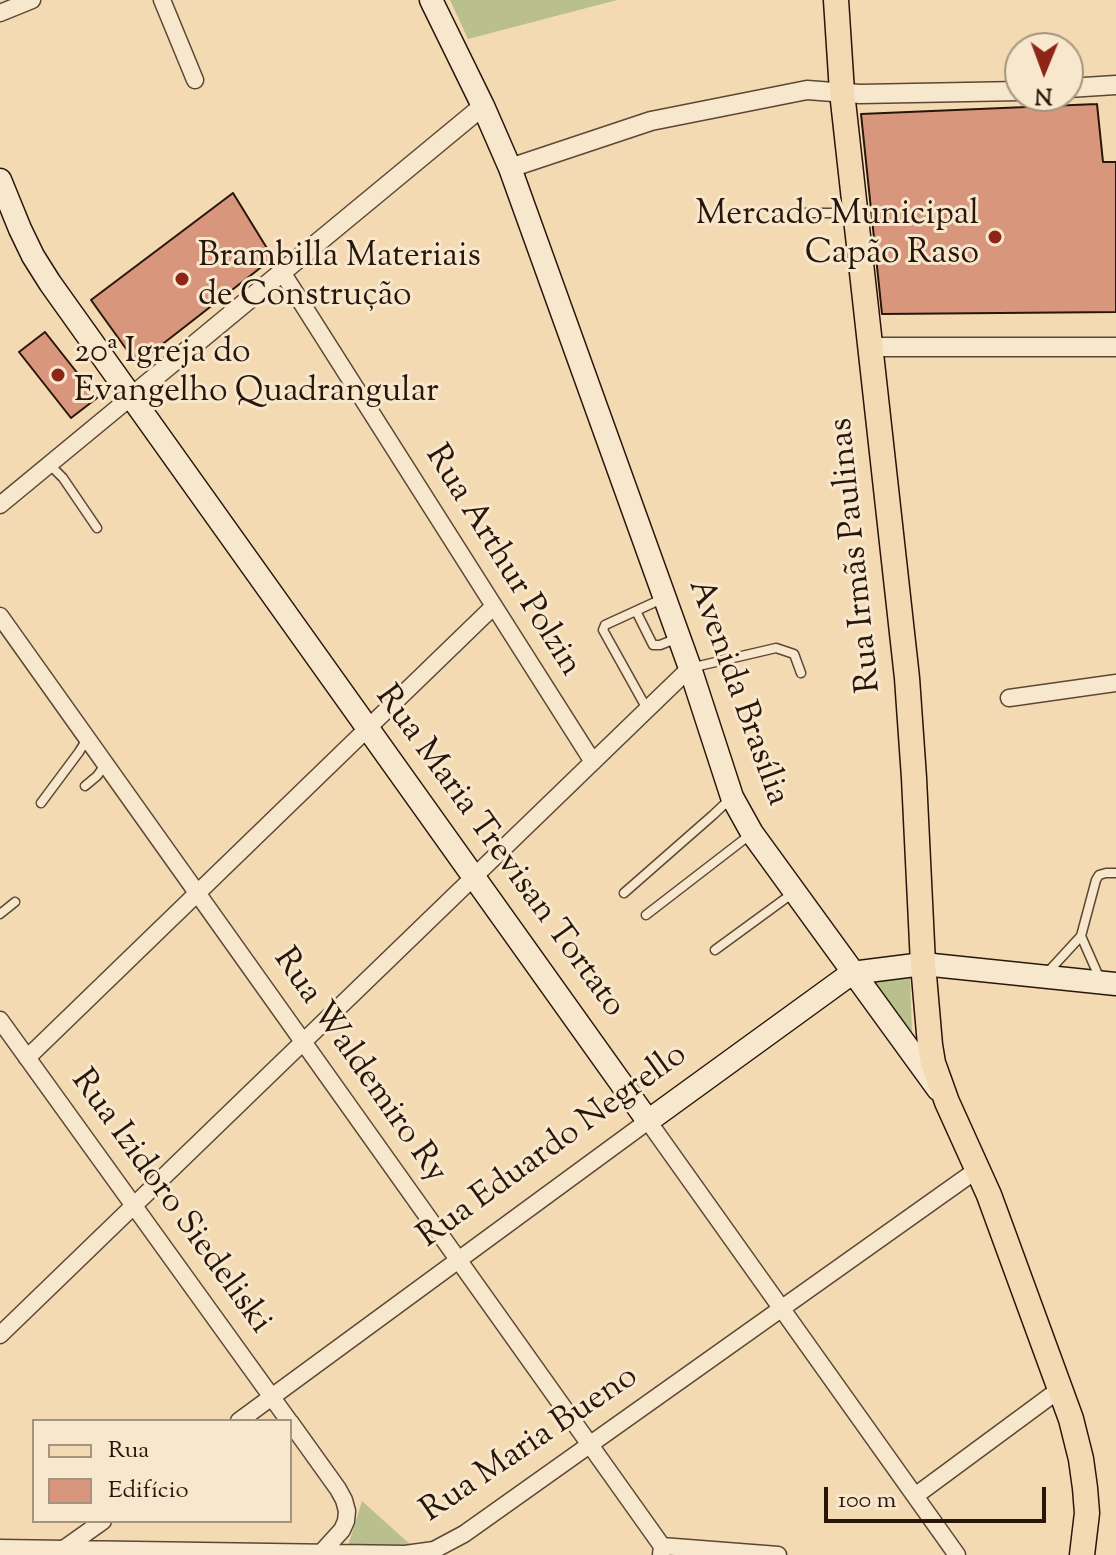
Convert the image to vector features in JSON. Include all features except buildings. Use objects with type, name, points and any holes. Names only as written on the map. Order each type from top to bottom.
[{"type":"main road","name":"Avenida Brasília","points":[[431,0],[510,168],[690,668],[732,797],[752,833],[947,1102],[978,1169],[1077,1438],[1087,1513],[1082,1555]]},
{"type":"main road","name":"Rua Irmãs Paulinas","points":[[836,0],[842,92],[908,691],[930,1045],[947,1102]]},
{"type":"main road","name":"Rua Maria Trevisan Tortato","points":[[0,180],[33,256],[50,283],[648,1121]]},
{"type":"main road","name":"Rua Eduardo Negrello","points":[[648,1121],[852,973],[923,964],[1109,983]]},
{"type":"street","points":[[0,13],[32,0]]},
{"type":"street","points":[[162,0],[195,80]]},
{"type":"street","points":[[1084,87],[1116,85]]},
{"type":"street","points":[[510,168],[651,121],[807,90],[860,94],[1004,91]]},
{"type":"street","points":[[0,505],[483,106]]},
{"type":"street","name":"Rua Arthur Polzin","points":[[282,272],[593,762]]},
{"type":"street","points":[[870,347],[1116,347]]},
{"type":"street","points":[[27,1058],[494,606]]},
{"type":"street","name":"Rua Waldemiro Ry","points":[[0,616],[662,1550]]},
{"type":"street","points":[[0,1335],[690,668]]},
{"type":"street","points":[[1009,698],[1116,683]]},
{"type":"street","name":"Rua Izidoro Siedeliski","points":[[0,1020],[288,1419]]},
{"type":"street","name":"Rua Eduardo Negrello","points":[[242,1419],[648,1121]]},
{"type":"street","name":"Rua Maria Trevisan Tortato","points":[[648,1121],[957,1555]]},
{"type":"street","name":"Rua Maria Bueno","points":[[0,1548],[322,1554],[405,1554],[434,1550],[464,1534],[978,1169]]},
{"type":"street","points":[[915,1496],[1060,1389]]},
{"type":"street","name":"Rua Izidoro Siedeliski","points":[[292,1425],[338,1489],[347,1511],[342,1530],[322,1554]]},
{"type":"street","points":[[65,1548],[100,1523]]},
{"type":"street","points":[[662,1550],[778,1555]]},
{"type":"lane","points":[[803,213],[855,213]]},
{"type":"lane","points":[[50,464],[97,528]]},
{"type":"lane","points":[[647,709],[603,630],[605,625],[665,598]]},
{"type":"lane","points":[[636,611],[653,645],[679,638]]},
{"type":"lane","points":[[690,668],[776,648],[794,654],[801,673]]},
{"type":"lane","points":[[41,803],[87,738]]},
{"type":"lane","points":[[85,786],[106,764]]},
{"type":"lane","points":[[624,893],[732,797]]},
{"type":"lane","points":[[646,915],[752,833]]},
{"type":"lane","points":[[1043,977],[1081,936],[1099,875],[1116,873]]},
{"type":"lane","points":[[715,950],[794,892]]},
{"type":"lane","points":[[0,914],[15,902]]},
{"type":"lane","points":[[1081,936],[1109,983]]},
{"type":"green space","points":[[450,0],[617,0],[468,39]]},
{"type":"green space","points":[[910,974],[912,1033],[872,980]]},
{"type":"green space","points":[[362,1501],[412,1546],[348,1546]]},
{"type":"place","name":"Mercado Municipal Capão Raso","points":[[995,237]]},
{"type":"place","name":"Brambilla Materiais de Construção","points":[[182,279]]},
{"type":"place","name":"20ª Igreja do Evangelho Quadrangular","points":[[58,375]]}]
